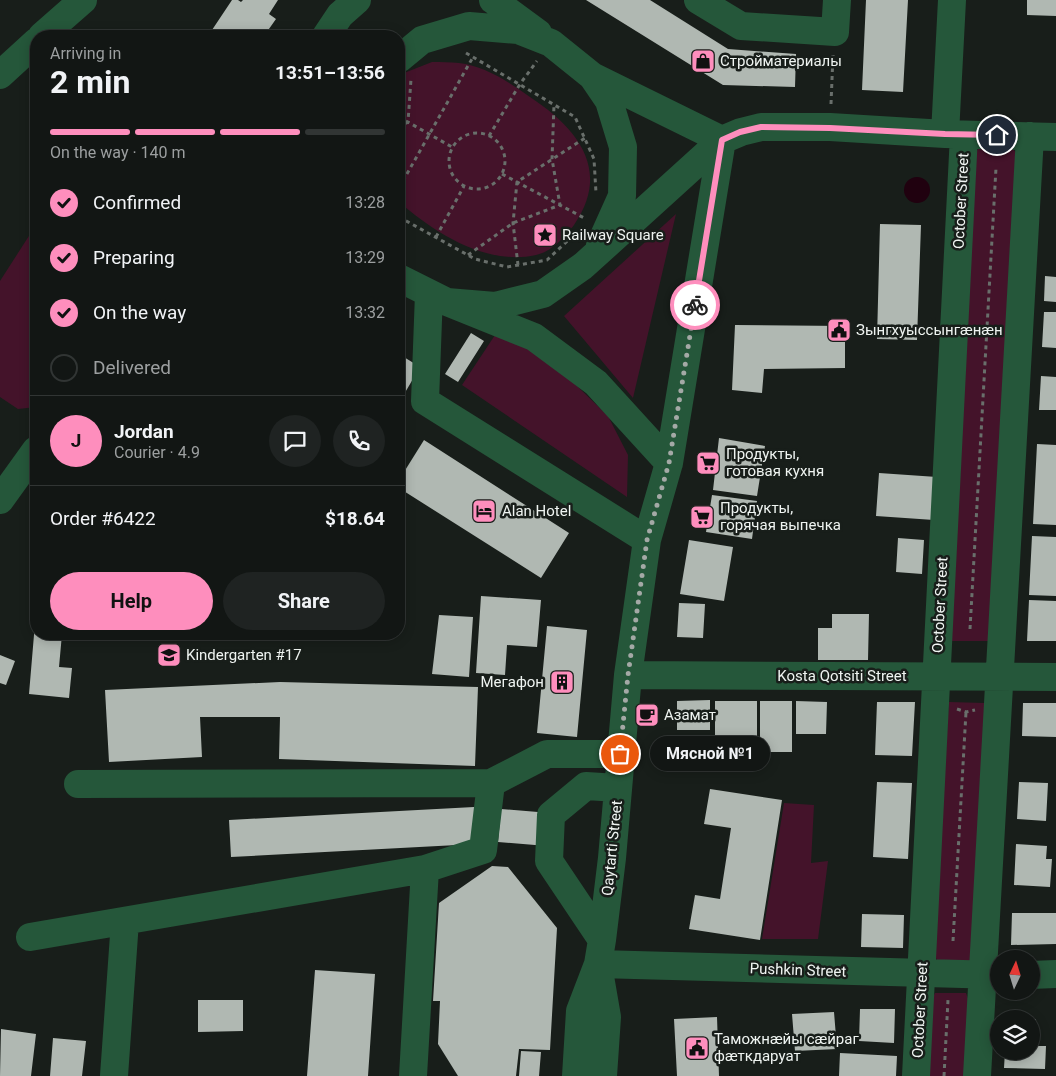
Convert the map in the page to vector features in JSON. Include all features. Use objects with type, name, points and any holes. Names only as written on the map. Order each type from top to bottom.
[{"type":"street","points":[[49,30],[82,0]]},
{"type":"street","points":[[493,0],[523,9],[551,43],[592,76],[722,140]]},
{"type":"street","points":[[698,0],[741,26],[834,32],[836,0]]},
{"type":"street","name":"October Street","points":[[916,1076],[940,626],[954,135],[952,0]]},
{"type":"street","points":[[405,69],[422,40],[469,26],[518,30],[551,43]]},
{"type":"street","points":[[0,75],[30,48]]},
{"type":"street","points":[[583,266],[603,241],[622,196],[624,148],[609,101],[592,76]]},
{"type":"street","points":[[438,298],[495,306],[543,294],[583,266],[722,140],[740,132],[761,127],[830,128],[954,135],[1043,136],[1001,630],[984,941],[987,984],[977,1076]]},
{"type":"street","name":"Qaytarti Street","points":[[576,1076],[580,1010],[600,952],[612,858],[628,675],[647,540],[669,463],[722,140]]},
{"type":"street","points":[[405,281],[438,298],[534,337],[596,383],[669,463]]},
{"type":"street","points":[[438,298],[426,402],[647,540]]},
{"type":"street","points":[[0,500],[30,458]]},
{"type":"street","name":"Kosta Qotsiti Street","points":[[628,675],[936,689],[999,677],[1056,676]]},
{"type":"street","points":[[78,784],[492,783],[547,754],[620,754]]},
{"type":"street","points":[[30,937],[425,869],[483,850],[492,783]]},
{"type":"street","points":[[600,952],[549,861],[551,815],[586,786],[618,788]]},
{"type":"street","points":[[413,1076],[425,869]]},
{"type":"street","points":[[114,1076],[125,921]]},
{"type":"street","name":"Qaytarti Street","points":[[600,952],[606,1017],[603,1076]]},
{"type":"street","name":"Pushkin Street","points":[[600,952],[922,974],[987,984]]},
{"type":"street","points":[[1040,975],[1056,974]]},
{"type":"path","points":[[830,128],[834,32]]},
{"type":"path","points":[[466,53],[575,117],[594,159],[596,193],[593,202]]},
{"type":"path","points":[[405,177],[473,57]]},
{"type":"path","points":[[405,69],[408,122]]},
{"type":"path","points":[[490,136],[520,84]]},
{"type":"path","points":[[554,105],[552,159],[560,204]]},
{"type":"path","points":[[405,120],[452,147]]},
{"type":"path","points":[[470,133],[490,136],[497,141],[505,156],[502,174],[489,186],[481,188],[464,186],[456,179],[448,162],[452,147],[461,137],[470,133]]},
{"type":"path","points":[[517,182],[585,138]]},
{"type":"path","points":[[970,629],[996,168]]},
{"type":"path","points":[[502,174],[586,219]]},
{"type":"path","points":[[517,182],[514,223],[518,265]]},
{"type":"path","points":[[436,237],[464,186]]},
{"type":"path","points":[[468,255],[514,223],[560,204]]},
{"type":"path","points":[[582,224],[590,210]]},
{"type":"path","points":[[405,220],[475,259],[507,267],[547,260],[575,236],[579,230]]},
{"type":"path","points":[[940,626],[1001,630]]},
{"type":"path","points":[[936,689],[966,712]]},
{"type":"path","points":[[966,712],[997,704]]},
{"type":"path","points":[[953,941],[966,712]]},
{"type":"path","points":[[923,936],[953,941],[984,941]]},
{"type":"path","points":[[920,1003],[948,1000],[987,984]]},
{"type":"path","points":[[944,1076],[948,1000]]},
{"type":"shaded area","points":[[432,62],[456,63],[478,67],[514,86],[562,122],[575,137],[584,152],[589,169],[590,186],[585,205],[574,225],[562,239],[547,251],[536,255],[499,256],[462,244],[429,225],[405,207],[405,73]]},
{"type":"shaded area","points":[[979,147],[1013,149],[1019,156],[991,641],[950,641],[972,159]]},
{"type":"shaded area","points":[[917,177],[926,181],[930,190],[926,199],[917,203],[908,199],[904,190],[908,181]]},
{"type":"shaded area","points":[[676,214],[633,398],[564,316]]},
{"type":"shaded area","points":[[30,234],[30,408],[18,409],[0,397],[0,281]]},
{"type":"shaded area","points":[[497,332],[547,357],[608,416],[628,455],[627,497],[462,385]]},
{"type":"shaded area","points":[[949,702],[985,703],[974,950],[970,962],[938,962],[932,950]]},
{"type":"shaded area","points":[[784,803],[814,805],[811,863],[828,861],[818,939],[762,939]]},
{"type":"shaded area","points":[[935,993],[966,993],[971,1007],[967,1076],[926,1076],[930,1003]]},
{"type":"building","points":[[232,0],[241,2],[243,0],[278,0],[269,14],[276,19],[268,30],[212,30]]},
{"type":"building","points":[[586,0],[650,0],[728,49],[796,54],[795,87],[723,85]]},
{"type":"building","points":[[866,0],[908,0],[903,92],[862,90]]},
{"type":"building","points":[[1027,0],[1056,0],[1056,16],[1027,15]]},
{"type":"building","points":[[880,224],[921,225],[917,340],[877,339]]},
{"type":"building","points":[[1045,276],[1056,277],[1056,302],[1044,301]]},
{"type":"building","points":[[1044,312],[1056,312],[1056,348],[1042,347]]},
{"type":"building","points":[[735,325],[845,326],[845,368],[764,369],[762,393],[732,390]]},
{"type":"building","points":[[471,333],[484,341],[458,382],[445,374]]},
{"type":"building","points":[[405,358],[420,367],[405,393]]},
{"type":"building","points":[[1041,376],[1056,377],[1056,410],[1039,410]]},
{"type":"building","points":[[719,438],[765,446],[757,496],[713,490]]},
{"type":"building","name":"Alan Hotel","points":[[424,440],[569,533],[541,578],[405,492],[405,470]]},
{"type":"building","points":[[1037,444],[1056,445],[1056,525],[1033,524]]},
{"type":"building","points":[[879,473],[937,477],[934,520],[876,516]]},
{"type":"building","points":[[712,495],[757,501],[752,539],[706,532]]},
{"type":"building","points":[[1032,536],[1056,537],[1056,596],[1029,595]]},
{"type":"building","points":[[898,538],[924,540],[922,574],[896,572]]},
{"type":"building","points":[[689,540],[733,547],[724,601],[680,594]]},
{"type":"building","points":[[481,596],[541,600],[537,647],[507,645],[505,675],[476,673]]},
{"type":"building","points":[[1029,600],[1056,601],[1056,641],[1027,641]]},
{"type":"building","points":[[679,603],[705,604],[703,638],[677,637]]},
{"type":"building","points":[[832,614],[869,614],[868,660],[818,660],[818,628],[832,628]]},
{"type":"building","points":[[439,615],[473,617],[469,677],[432,674]]},
{"type":"building","name":"Мегафон","points":[[547,626],[587,630],[577,737],[537,733]]},
{"type":"building","points":[[34,640],[61,640],[59,667],[72,668],[69,698],[29,694]]},
{"type":"building","points":[[0,655],[15,661],[6,685],[0,683]]},
{"type":"building","points":[[280,682],[478,687],[475,766],[279,759],[280,717],[200,717],[202,757],[109,762],[105,690]]},
{"type":"building","points":[[710,700],[710,730],[677,730],[677,701]]},
{"type":"building","points":[[715,701],[757,701],[757,736],[715,736]]},
{"type":"building","points":[[760,701],[792,701],[792,752],[760,752]]},
{"type":"building","points":[[796,701],[827,702],[826,734],[796,734]]},
{"type":"building","points":[[877,702],[915,702],[912,756],[875,755]]},
{"type":"building","points":[[1023,703],[1056,703],[1056,737],[1022,736]]},
{"type":"building","points":[[877,782],[912,783],[908,859],[873,857]]},
{"type":"building","points":[[1019,782],[1048,783],[1046,821],[1017,819]]},
{"type":"building","points":[[710,789],[782,800],[760,940],[689,929],[695,895],[720,899],[731,828],[704,824]]},
{"type":"building","points":[[474,807],[476,844],[231,857],[229,820]]},
{"type":"building","points":[[501,809],[550,813],[547,846],[498,842]]},
{"type":"building","points":[[1016,844],[1047,846],[1046,859],[1052,859],[1050,887],[1014,885]]},
{"type":"building","points":[[492,866],[508,867],[557,928],[550,1050],[519,1049],[516,1076],[458,1076],[438,1044],[440,1001],[433,1001],[439,903]]},
{"type":"building","points":[[1012,913],[1056,913],[1056,944],[1011,945]]},
{"type":"building","points":[[862,914],[904,915],[903,948],[861,947]]},
{"type":"building","points":[[315,970],[375,974],[368,1076],[307,1076]]},
{"type":"building","points":[[198,1000],[243,1000],[243,1031],[198,1032]]},
{"type":"building","points":[[860,1009],[895,1009],[894,1043],[859,1041]]},
{"type":"building","points":[[834,1012],[837,1049],[795,1051],[792,1014]]},
{"type":"building","name":"Таможнæйы сæйраг фæткдаруат","points":[[717,1017],[719,1076],[677,1076],[674,1019]]},
{"type":"building","points":[[1,1029],[36,1034],[31,1076],[0,1076]]},
{"type":"building","points":[[53,1038],[86,1041],[82,1076],[50,1076]]},
{"type":"building","points":[[1040,1046],[1046,1046],[1045,1069],[1004,1068],[1004,1060],[1040,1060]]},
{"type":"building","points":[[521,1051],[541,1052],[539,1076],[519,1076]]},
{"type":"building","points":[[840,1053],[897,1056],[896,1076],[839,1076]]},
{"type":"way so far","points":[[620,754],[628,675],[647,540],[669,463],[695,305]]},
{"type":"place","name":"Стройматериалы","points":[[703,61]]},
{"type":"place","name":"Railway Square","points":[[545,235]]},
{"type":"place","name":"Зынгхуыссынгæнæн","points":[[839,330]]},
{"type":"place","name":"Продукты, готовая кухня","points":[[708,463]]},
{"type":"place","name":"Alan Hotel","points":[[484,511]]},
{"type":"place","name":"Продукты, горячая выпечка","points":[[702,517]]},
{"type":"place","name":"Kindergarten #17","points":[[169,655]]},
{"type":"place","name":"Мегафон","points":[[562,682]]},
{"type":"place","name":"Азамат","points":[[647,715]]},
{"type":"place","name":"Мясной №1","points":[[620,754]]},
{"type":"place","name":"Таможнæйы сæйраг фæткдаруат","points":[[697,1048]]},
{"type":"route","points":[[695,305],[722,140],[740,132],[761,127],[997,135]]}]
